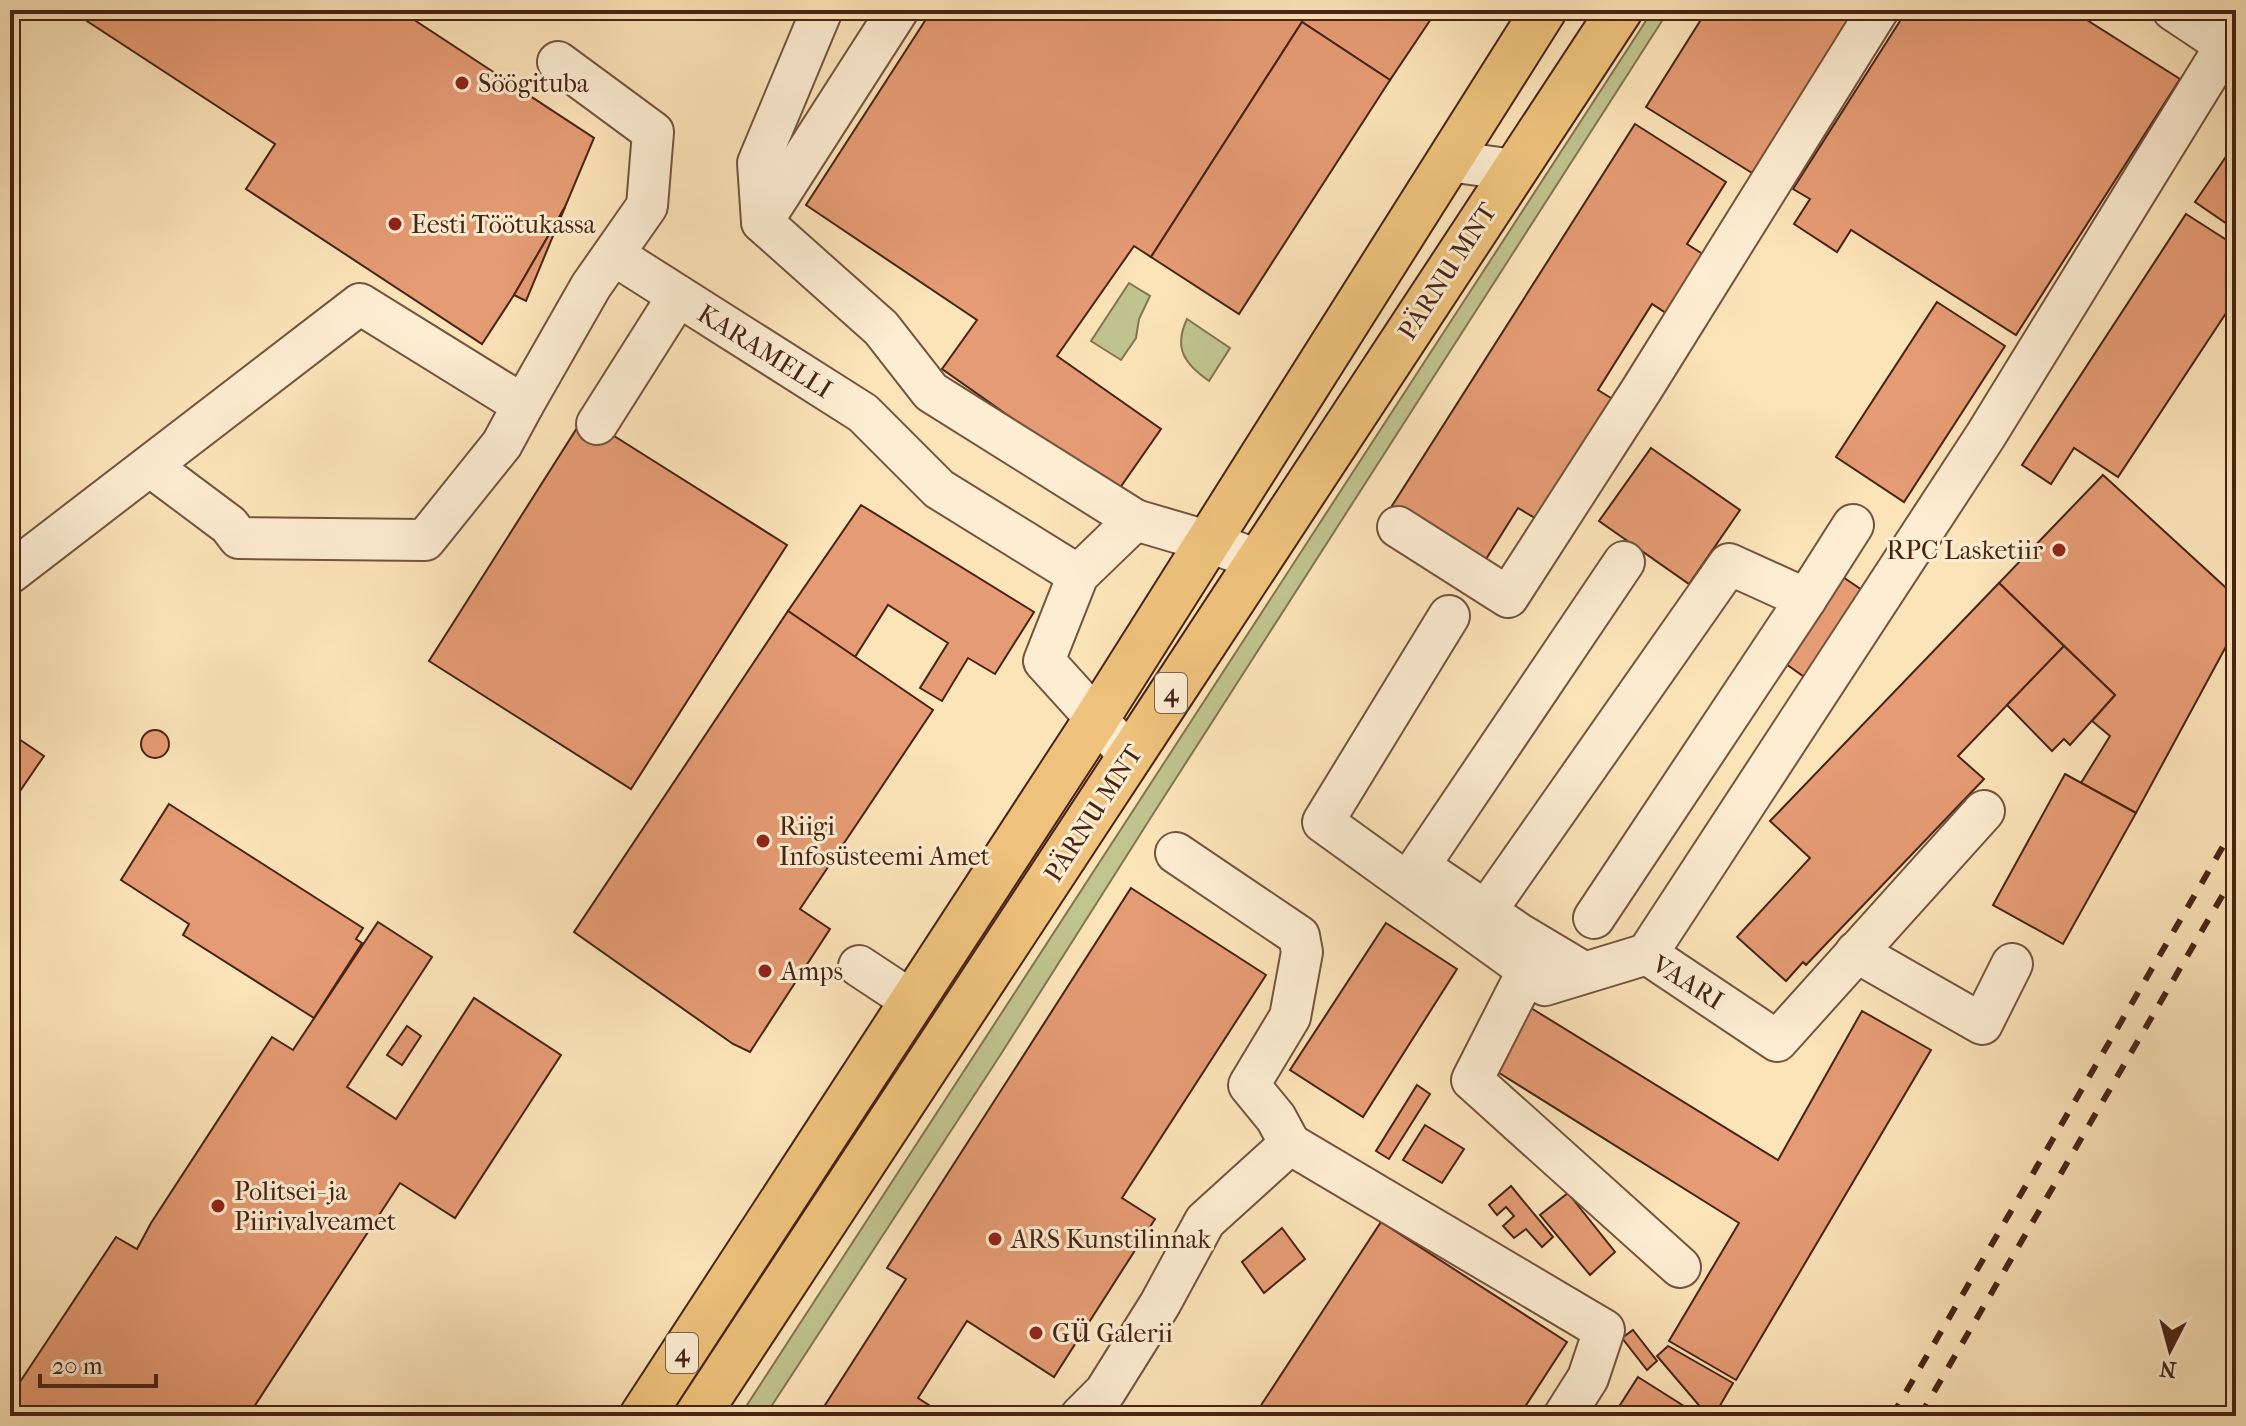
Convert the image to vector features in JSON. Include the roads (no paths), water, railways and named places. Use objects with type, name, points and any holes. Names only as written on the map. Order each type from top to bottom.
[{"type":"main road","name":"PÄRNU MNT","points":[[642,1416],[1210,542],[1544,10]]},
{"type":"main road","name":"PÄRNU MNT","points":[[697,1416],[1620,10]]},
{"type":"street","points":[[822,10],[758,163],[762,222],[881,328],[931,392],[1135,520],[1210,542],[1257,560]]},
{"type":"street","points":[[762,222],[898,10]]},
{"type":"street","points":[[1398,527],[1508,597],[1642,389],[1878,10]]},
{"type":"street","points":[[1647,954],[1986,435],[2231,48],[2173,10]]},
{"type":"street","points":[[150,466],[229,525],[239,538],[425,540],[502,444],[591,286],[647,206],[653,132],[558,62]]},
{"type":"street","points":[[1449,161],[1514,170]]},
{"type":"street","name":"KARAMELLI","points":[[614,255],[863,413],[939,489],[1078,575]]},
{"type":"street","points":[[597,424],[678,296]]},
{"type":"street","points":[[10,573],[360,304],[523,405]]},
{"type":"street","points":[[1130,756],[1044,661],[1078,575],[1135,520]]},
{"type":"street","points":[[1594,918],[1853,525]]},
{"type":"street","points":[[1583,972],[1521,935],[1419,866],[1624,562]]},
{"type":"street","points":[[1486,911],[1729,564],[1806,599]]},
{"type":"street","points":[[1449,616],[1323,822],[1537,977],[1472,1080],[1680,1267]]},
{"type":"street","points":[[1984,811],[1856,952],[1982,1024],[2012,964]]},
{"type":"street","points":[[1176,853],[1299,936],[1302,952],[1290,1017],[1249,1085],[1276,1118],[1290,1144],[1604,1330],[1588,1378],[1564,1416]]},
{"type":"street","name":"VAARI","points":[[1537,977],[1583,972],[1647,954],[1777,1041],[1856,952]]},
{"type":"street","points":[[859,966],[912,1001]]},
{"type":"street","points":[[1081,1416],[1105,1392],[1160,1304],[1205,1221],[1290,1144]]},
{"type":"railway","points":[[1892,1416],[2236,824]]},
{"type":"railway","points":[[1920,1416],[2236,872]]},
{"type":"place","name":"Söögituba","points":[[462,83]]},
{"type":"place","name":"Eesti Töötukassa","points":[[395,224]]},
{"type":"place","name":"RPC Lasketiir","points":[[2059,550]]},
{"type":"place","name":"Riigi Infosüsteemi Amet","points":[[763,841]]},
{"type":"place","name":"Amps","points":[[765,971]]},
{"type":"place","name":"Politsei- ja Piirivalveamet","points":[[218,1206]]},
{"type":"place","name":"ARS Kunstilinnak","points":[[995,1239]]},
{"type":"place","name":"GÜ Galerii","points":[[1036,1333]]}]
